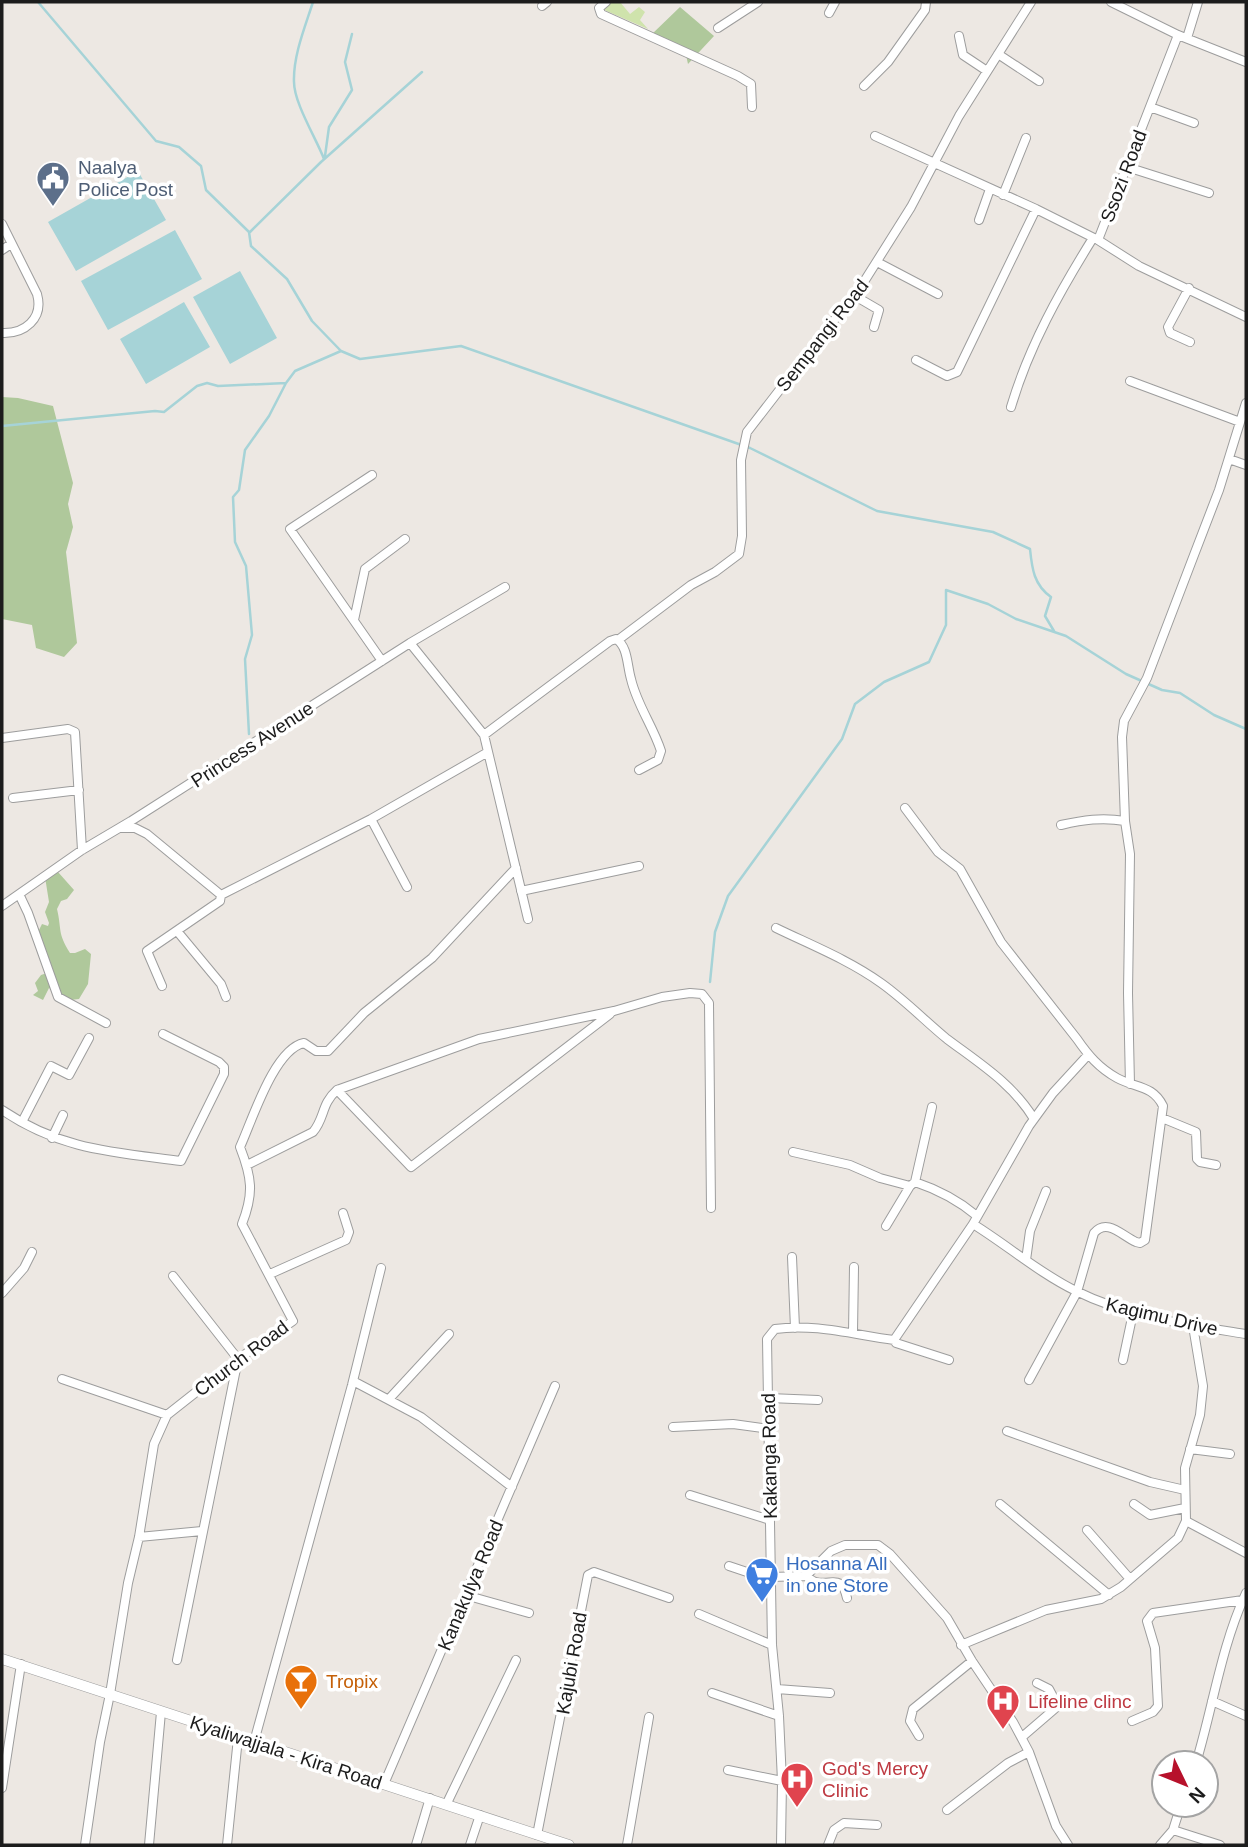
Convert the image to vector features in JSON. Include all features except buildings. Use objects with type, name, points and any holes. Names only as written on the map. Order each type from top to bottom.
[{"type":"street","points":[[606,2],[599,8],[601,13],[738,76],[751,85],[752,107]]},
{"type":"street","points":[[718,28],[758,2]]},
{"type":"street","points":[[829,13],[835,2]]},
{"type":"street","points":[[864,86],[888,62],[925,10],[926,2]]},
{"type":"street","name":"Sempangi Road","points":[[618,640],[739,554],[742,536],[741,460],[747,432],[855,296],[911,207],[933,163],[1031,2]]},
{"type":"street","points":[[1111,2],[1183,37],[1246,62]]},
{"type":"street","points":[[1130,11],[1134,2]]},
{"type":"street","name":"Ssozi Road","points":[[1198,2],[1150,107],[1096,239],[1139,266],[1246,317]]},
{"type":"street","points":[[960,36],[963,55],[987,71]]},
{"type":"street","points":[[998,54],[1039,80]]},
{"type":"street","points":[[1150,107],[1194,123]]},
{"type":"street","points":[[875,136],[1096,239],[1043,324],[1028,355],[1011,407]]},
{"type":"street","points":[[1003,195],[1026,138]]},
{"type":"street","points":[[1127,167],[1209,192]]},
{"type":"street","points":[[979,220],[990,189]]},
{"type":"street","points":[[916,360],[947,376],[957,372],[1036,209]]},
{"type":"street","points":[[2,224],[37,295],[39,305],[34,318],[23,330],[2,333]]},
{"type":"street","points":[[2,250],[11,244]]},
{"type":"street","points":[[877,262],[939,294]]},
{"type":"street","points":[[1189,288],[1168,327],[1170,333],[1190,342]]},
{"type":"street","points":[[855,296],[880,310],[874,327]]},
{"type":"street","points":[[1130,381],[1240,422]]},
{"type":"street","points":[[1130,1084],[1130,854],[1125,821],[1122,737],[1124,721],[1147,678],[1229,460],[1246,403]]},
{"type":"street","points":[[1229,460],[1246,465]]},
{"type":"street","points":[[372,475],[290,529],[382,661]]},
{"type":"street","points":[[354,620],[365,569],[405,539]]},
{"type":"street","name":"Princess Avenue","points":[[2,906],[82,850],[410,643],[505,587]]},
{"type":"street","points":[[484,735],[610,641],[618,640],[624,648],[630,678],[640,706],[661,751],[659,760],[639,770]]},
{"type":"street","points":[[410,643],[484,735],[528,919]]},
{"type":"street","points":[[2,738],[73,730],[76,735],[82,850]]},
{"type":"street","points":[[221,895],[371,819],[488,752]]},
{"type":"street","points":[[13,798],[79,790]]},
{"type":"street","points":[[905,808],[938,852],[960,869],[1001,942],[1077,1039],[1087,1056],[1114,1076],[1156,1094],[1163,1107],[1145,1240],[1136,1242],[1107,1226],[1100,1227],[1092,1237],[1077,1292],[1029,1380]]},
{"type":"street","points":[[1060,825],[1105,818],[1125,821]]},
{"type":"street","points":[[371,819],[407,887]]},
{"type":"street","points":[[120,828],[135,828],[147,834],[221,895]]},
{"type":"street","points":[[521,891],[639,866]]},
{"type":"street","name":"Church Road","points":[[85,1845],[100,1742],[154,1444],[167,1415],[237,1359],[293,1321],[242,1224],[249,1206],[251,1190],[247,1165],[240,1147],[277,1064],[295,1045],[304,1044],[316,1051],[328,1051],[363,1013],[432,958],[516,868]]},
{"type":"street","points":[[19,894],[58,997],[106,1023]]},
{"type":"street","points":[[162,986],[148,951],[220,901],[221,895]]},
{"type":"street","points":[[776,928],[843,960],[884,985],[932,1027],[1002,1081],[1034,1119]]},
{"type":"street","points":[[177,931],[221,984],[226,997]]},
{"type":"street","points":[[247,1165],[313,1132],[318,1126],[328,1098],[337,1090],[480,1039],[614,1011],[662,997],[702,994],[709,1003],[711,1208]]},
{"type":"street","points":[[337,1090],[411,1167],[614,1011]]},
{"type":"street","points":[[2,1110],[52,1138],[83,1148],[181,1161],[224,1074],[224,1067],[163,1034]]},
{"type":"street","points":[[22,1122],[51,1066],[69,1075],[89,1038]]},
{"type":"street","points":[[894,1340],[975,1220],[1034,1119],[1053,1093],[1087,1056]]},
{"type":"street","points":[[886,1226],[913,1184],[932,1107]]},
{"type":"street","points":[[52,1138],[63,1115]]},
{"type":"street","points":[[1162,1118],[1196,1132],[1196,1159],[1216,1165]]},
{"type":"street","name":"Kagimu Drive","points":[[793,1153],[850,1165],[880,1178],[913,1184],[952,1198],[975,1220],[1027,1260],[1077,1292],[1133,1313],[1246,1334]]},
{"type":"street","points":[[1027,1260],[1030,1231],[1046,1191]]},
{"type":"street","points":[[270,1274],[346,1240],[349,1232],[343,1213]]},
{"type":"street","points":[[2,1293],[24,1268],[32,1252]]},
{"type":"street","points":[[792,1257],[795,1328],[894,1340],[896,1343],[949,1360]]},
{"type":"street","points":[[254,1742],[353,1381],[381,1268]]},
{"type":"street","points":[[853,1334],[854,1268]]},
{"type":"street","points":[[173,1276],[237,1359],[177,1660]]},
{"type":"street","points":[[1123,1360],[1133,1313]]},
{"type":"street","points":[[961,1645],[1046,1610],[1083,1604],[1109,1595],[1178,1538],[1186,1521],[1185,1468],[1200,1415],[1203,1386],[1193,1326]]},
{"type":"street","name":"Kakanga Road","points":[[781,1845],[782,1781],[772,1645],[767,1339],[775,1329],[795,1328]]},
{"type":"street","points":[[389,1399],[449,1334]]},
{"type":"street","points":[[62,1379],[167,1415]]},
{"type":"street","points":[[353,1381],[421,1417],[512,1487]]},
{"type":"street","name":"Kanakulya Road","points":[[384,1784],[555,1386]]},
{"type":"street","points":[[769,1398],[818,1400]]},
{"type":"street","points":[[673,1427],[733,1424],[769,1429]]},
{"type":"street","points":[[1007,1431],[1150,1482],[1185,1490]]},
{"type":"street","points":[[1190,1449],[1230,1454]]},
{"type":"street","points":[[690,1495],[770,1520]]},
{"type":"street","points":[[1000,1504],[1109,1595]]},
{"type":"street","points":[[1134,1504],[1150,1515],[1185,1508]]},
{"type":"street","points":[[1186,1521],[1245,1550]]},
{"type":"street","points":[[1087,1530],[1130,1579]]},
{"type":"street","points":[[139,1536],[202,1531]]},
{"type":"street","points":[[806,1576],[831,1551],[857,1543],[878,1545],[890,1554],[947,1618],[961,1645],[1023,1737],[1056,1826],[1068,1845]]},
{"type":"street","points":[[729,1566],[771,1578],[806,1576],[817,1583],[836,1582],[845,1587],[847,1598]]},
{"type":"street","name":"Kajubi Road","points":[[537,1835],[588,1575],[594,1572],[669,1598]]},
{"type":"street","points":[[465,1595],[528,1613]]},
{"type":"street","points":[[1200,1749],[1237,1614],[1245,1597]]},
{"type":"street","points":[[1132,1721],[1153,1712],[1158,1706],[1155,1648],[1148,1617],[1153,1613],[1245,1597]]},
{"type":"street","points":[[699,1614],[772,1645]]},
{"type":"street","name":"Kyaliwajjala - Kira Road","points":[[2,1659],[569,1845]]},
{"type":"street","points":[[447,1803],[516,1660]]},
{"type":"street","points":[[919,1736],[910,1721],[913,1709],[972,1661]]},
{"type":"street","points":[[2,1788],[6,1742],[21,1664]]},
{"type":"street","points":[[1023,1737],[1058,1706],[1049,1689],[1037,1684]]},
{"type":"street","points":[[777,1689],[830,1693]]},
{"type":"street","points":[[712,1693],[779,1716]]},
{"type":"street","points":[[1212,1701],[1246,1716]]},
{"type":"street","points":[[149,1845],[161,1712]]},
{"type":"street","points":[[627,1845],[649,1717]]},
{"type":"street","points":[[227,1845],[238,1738]]},
{"type":"street","points":[[947,1810],[1009,1763],[1029,1752]]},
{"type":"street","points":[[728,1770],[782,1781]]},
{"type":"street","points":[[416,1845],[430,1798]]},
{"type":"street","points":[[470,1845],[480,1815]]},
{"type":"street","points":[[1160,1845],[1172,1830],[1176,1819]]},
{"type":"street","points":[[828,1845],[834,1830],[844,1823],[877,1825]]},
{"type":"street","points":[[1172,1830],[1220,1845]]},
{"type":"green space","points":[[612,2],[620,2],[630,14],[639,7],[645,12],[640,20],[648,29],[602,9]]},
{"type":"green space","points":[[680,7],[714,36],[688,64],[686,55],[651,35]]},
{"type":"green space","points":[[2,397],[53,406],[73,483],[68,504],[73,527],[66,552],[77,643],[64,657],[36,648],[32,625],[2,619]]},
{"type":"green space","points":[[58,872],[74,890],[67,899],[61,901],[57,909],[61,935],[70,953],[85,949],[91,954],[88,984],[79,999],[70,1000],[49,988],[43,1000],[33,995],[38,991],[35,983],[41,975],[47,973],[36,936],[42,924],[48,926],[49,923],[45,912],[49,902],[45,877]]},
{"type":"water","points":[[138,171],[166,220],[76,271],[48,222]]},
{"type":"water","points":[[175,230],[202,279],[108,330],[81,281]]},
{"type":"water","points":[[240,271],[277,338],[230,364],[193,297]]},
{"type":"water","points":[[184,302],[210,347],[146,384],[120,339]]},
{"type":"waterway","points":[[38,2],[156,141],[179,147],[201,166],[206,190],[249,232],[251,246],[287,279],[312,321],[341,351],[360,359],[461,346],[750,448],[877,511],[993,532],[1030,549],[1037,582],[1051,597],[1045,616],[1054,631]]},
{"type":"waterway","points":[[313,2],[297,52],[294,82],[301,110],[324,159]]},
{"type":"waterway","points":[[325,156],[329,127],[352,90],[345,62],[352,34]]},
{"type":"waterway","points":[[250,232],[321,162],[422,72]]},
{"type":"waterway","points":[[2,426],[164,412],[197,386],[207,383],[218,386],[286,383],[295,371],[341,351]]},
{"type":"waterway","points":[[249,734],[245,659],[252,635],[246,566],[235,542],[233,497],[239,490],[245,450],[269,416],[286,383]]},
{"type":"waterway","points":[[710,982],[715,932],[728,896],[842,739],[855,704],[884,682],[929,662],[946,625],[946,590],[1066,636],[1126,674],[1162,690],[1180,693],[1214,715],[1246,729]]},
{"type":"place","name":"Naalya Police Post","points":[[53,208]]},
{"type":"place","name":"Hosanna All in one Store","points":[[762,1604]]},
{"type":"place","name":"Tropix","points":[[301,1711]]},
{"type":"place","name":"Lifeline clinc","points":[[1003,1731]]},
{"type":"place","name":"God's Mercy Clinic","points":[[797,1809]]}]
